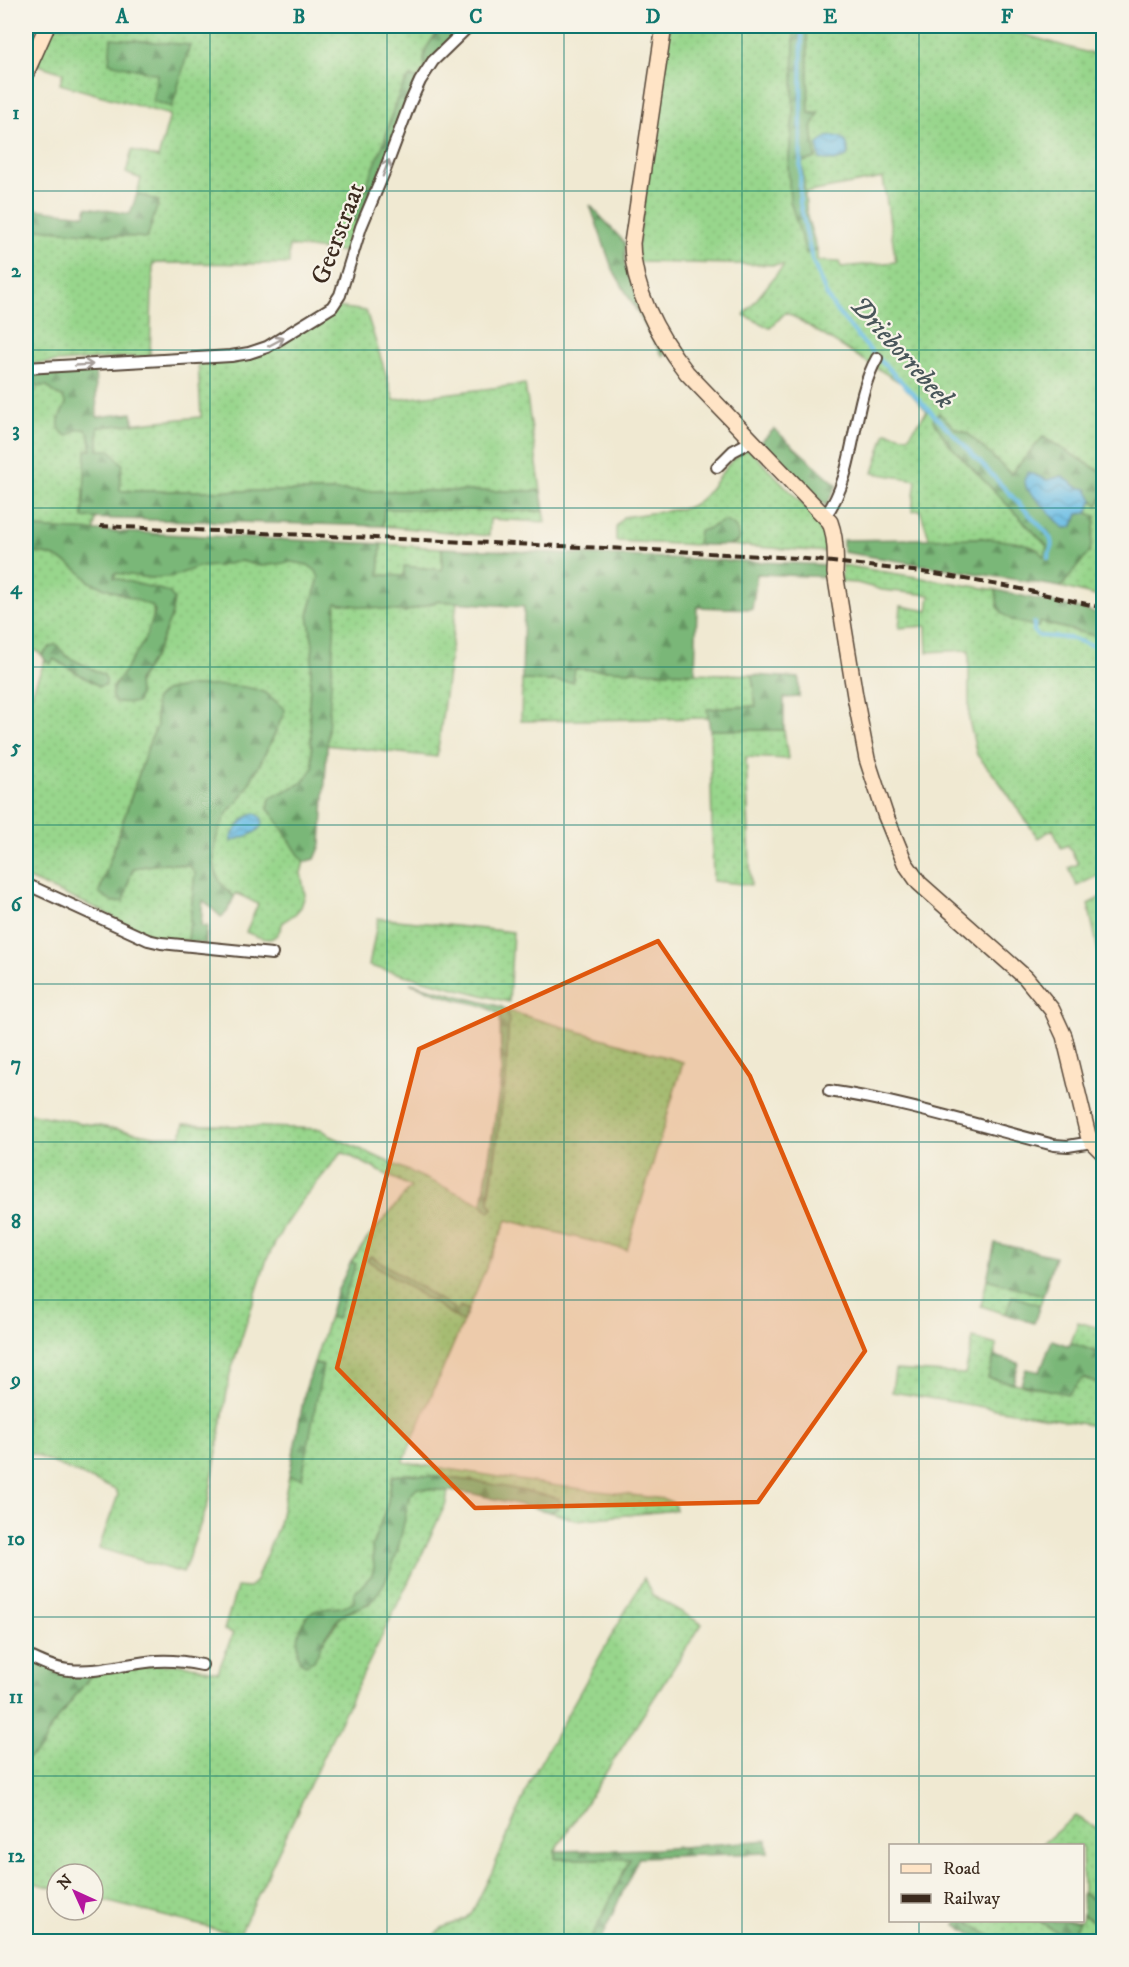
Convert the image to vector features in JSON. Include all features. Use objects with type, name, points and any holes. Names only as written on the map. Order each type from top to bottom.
[{"type":"main road","points":[[26,73],[47,26]]},
{"type":"main road","points":[[664,26],[632,243],[634,268],[649,313],[673,355],[687,373],[825,516],[833,529],[835,573],[863,742],[885,814],[905,862],[919,883],[1026,978],[1052,1010],[1064,1036],[1084,1123],[1092,1142],[1104,1154]]},
{"type":"street","name":"Geerstraat","points":[[26,368],[220,357],[249,353],[267,347],[289,335],[332,307],[340,295],[357,237],[417,88],[433,61],[469,26]]},
{"type":"street","points":[[825,516],[835,503],[868,377],[876,358]]},
{"type":"street","points":[[717,467],[733,451],[752,441]]},
{"type":"street","points":[[26,884],[148,940],[272,954]]},
{"type":"street","points":[[829,1091],[934,1112],[1053,1145],[1068,1146],[1092,1142]]},
{"type":"street","points":[[26,1655],[40,1662],[68,1670],[99,1670],[157,1661],[185,1661],[202,1665]]},
{"type":"highlighted area","points":[[658,941],[750,1076],[865,1351],[758,1502],[475,1508],[337,1368],[419,1049]]},
{"type":"green space","points":[[52,26],[442,26],[426,50],[424,61],[426,67],[418,78],[410,77],[396,101],[347,252],[289,246],[289,264],[153,263],[150,356],[26,364],[26,228],[147,238],[158,202],[137,194],[141,179],[126,173],[132,150],[158,158],[170,115],[60,84],[63,73],[36,64]],"holes":[[[157,74],[172,107],[153,101]]]},
{"type":"green space","points":[[442,26],[461,26],[461,29],[455,29],[453,37],[426,67],[424,56],[426,50]]},
{"type":"green space","points":[[670,26],[794,26],[793,116],[788,167],[806,253],[817,249],[817,261],[839,262],[841,267],[896,262],[883,178],[804,193],[802,162],[816,158],[812,128],[819,113],[809,113],[807,26],[994,26],[1103,57],[1103,473],[1043,437],[1011,474],[967,433],[956,429],[948,443],[1047,546],[1044,558],[983,538],[930,540],[920,510],[912,511],[916,480],[873,473],[886,432],[908,437],[927,411],[901,383],[786,312],[770,328],[744,315],[784,265],[639,262],[637,252]]},
{"type":"green space","points":[[794,26],[807,26],[809,113],[819,113],[812,128],[816,158],[802,162],[807,217],[817,249],[806,253],[790,201],[788,167],[793,116]]},
{"type":"green space","points":[[111,38],[190,45],[172,107],[153,101],[157,74],[109,63]]},
{"type":"green space","points":[[410,77],[418,78],[360,223],[353,220],[352,216],[387,134],[400,92]]},
{"type":"green space","points":[[137,194],[159,201],[147,238],[26,228],[26,208],[85,215],[87,207],[130,214]]},
{"type":"green space","points":[[590,205],[625,243],[625,266],[667,352],[663,357],[612,268]]},
{"type":"green space","points":[[337,307],[366,311],[394,400],[525,384],[541,491],[120,491],[121,472],[98,450],[98,427],[201,417],[198,361],[243,360],[268,350]]},
{"type":"green space","points":[[95,367],[97,417],[132,413],[134,424],[98,427],[98,450],[110,450],[123,465],[120,491],[541,491],[544,511],[384,509],[383,526],[83,518],[86,450],[91,450],[90,437],[83,429],[68,436],[60,430],[59,422],[66,404],[63,397],[47,386],[36,386],[34,371]]},
{"type":"green space","points":[[36,386],[47,386],[63,397],[66,404],[59,419],[68,436],[80,429],[87,430],[89,433],[91,450],[87,450],[83,517],[96,518],[94,531],[32,528],[26,518],[26,391],[36,391]]},
{"type":"green space","points":[[939,413],[956,429],[967,433],[1011,474],[1043,437],[1103,473],[1103,494],[1098,506],[1087,490],[1077,487],[1062,476],[1047,480],[1028,472],[1027,489],[1064,528],[1072,527],[1078,514],[1087,513],[1096,516],[1090,551],[1061,587],[843,552],[843,540],[983,538],[1022,543],[1037,549],[1044,557],[1047,546],[948,443],[933,420]]},
{"type":"green space","points":[[774,429],[837,485],[826,506],[761,442]]},
{"type":"green space","points":[[747,450],[751,451],[822,524],[827,533],[828,552],[729,545],[738,541],[716,524],[707,530],[699,531],[697,545],[616,541],[616,527],[623,517],[686,508],[696,503],[730,463]]},
{"type":"green space","points":[[1103,494],[1103,598],[1061,587],[1090,551],[1096,517],[1087,513],[1093,500],[1098,505]]},
{"type":"green space","points":[[384,509],[544,511],[546,522],[490,519],[489,536],[383,526]]},
{"type":"green space","points":[[26,518],[32,528],[381,544],[379,575],[404,576],[404,566],[442,570],[442,548],[829,565],[830,577],[757,574],[752,609],[697,607],[695,673],[575,669],[573,682],[522,680],[524,607],[439,601],[405,612],[336,603],[321,845],[315,859],[304,862],[268,809],[270,798],[302,783],[313,768],[309,703],[313,644],[308,615],[319,578],[316,571],[308,565],[292,562],[261,566],[241,561],[198,567],[174,576],[152,578],[115,573],[114,578],[162,590],[170,593],[174,599],[171,617],[155,655],[138,681],[137,703],[115,702],[112,697],[113,688],[143,643],[155,611],[152,606],[90,582],[75,568],[58,558],[26,551]]},
{"type":"green space","points":[[725,521],[736,528],[738,541],[729,545],[697,545],[699,531]]},
{"type":"green space","points":[[381,544],[442,548],[442,570],[405,566],[404,576],[379,575]]},
{"type":"green space","points":[[26,551],[58,558],[75,568],[90,582],[152,605],[153,614],[147,636],[113,688],[139,695],[138,681],[155,655],[171,617],[170,593],[114,578],[115,573],[152,578],[174,576],[198,566],[217,566],[241,561],[261,566],[292,562],[308,565],[316,571],[319,577],[308,615],[313,644],[309,703],[313,768],[302,783],[270,798],[268,809],[304,862],[301,873],[305,895],[301,907],[283,922],[277,935],[273,938],[264,939],[246,932],[258,904],[236,893],[234,897],[221,884],[215,866],[214,846],[224,818],[248,786],[285,710],[226,686],[189,686],[165,691],[156,713],[157,726],[99,892],[129,875],[134,868],[166,863],[190,866],[195,873],[188,941],[158,938],[143,933],[98,909],[26,878],[26,708],[45,660],[50,663],[54,659],[99,686],[104,675],[66,656],[60,650],[50,647],[42,655],[26,644]]},
{"type":"green space","points":[[842,565],[996,590],[998,607],[1038,627],[1039,622],[1103,638],[1103,873],[1077,886],[1069,868],[1078,864],[1068,845],[1061,848],[1053,829],[1038,838],[998,780],[977,755],[969,720],[969,650],[927,652],[926,626],[899,628],[901,606],[928,611],[930,595],[882,590],[857,583],[841,582]]},
{"type":"green space","points":[[996,590],[1103,614],[1103,638],[1040,622],[1038,627],[1013,621],[998,607]]},
{"type":"green space","points":[[438,601],[457,602],[437,757],[326,745],[336,603],[405,612]]},
{"type":"green space","points":[[56,644],[66,656],[104,675],[106,685],[99,686],[54,659],[50,664],[45,660],[42,655]]},
{"type":"green space","points":[[574,669],[752,675],[756,706],[708,709],[709,718],[521,721],[522,680],[573,682]]},
{"type":"green space","points":[[752,675],[799,678],[799,697],[784,698],[784,730],[710,730],[707,709],[756,706]]},
{"type":"green space","points":[[189,686],[254,689],[269,695],[285,710],[254,775],[240,798],[230,809],[219,830],[214,857],[217,875],[225,889],[234,897],[227,912],[221,917],[203,900],[201,926],[207,926],[206,944],[188,941],[195,873],[190,866],[166,863],[134,868],[124,901],[113,902],[99,893],[157,726],[155,700],[165,691]]},
{"type":"green space","points":[[710,730],[784,730],[788,759],[746,757],[751,885],[713,881]]},
{"type":"green space","points":[[1103,896],[1103,973],[1088,904]]},
{"type":"green space","points":[[378,918],[513,932],[509,1002],[369,966]]},
{"type":"green space","points":[[410,983],[502,1007],[507,1012],[509,1018],[506,1079],[489,1194],[489,1202],[493,1209],[489,1212],[482,1204],[501,1077],[500,1016],[483,1006]]},
{"type":"green space","points":[[505,1010],[683,1062],[627,1250],[507,1220],[468,1310],[460,1306],[458,1312],[371,1257],[367,1260],[463,1322],[403,1462],[558,1486],[664,1499],[674,1503],[676,1510],[576,1520],[550,1512],[557,1509],[481,1482],[411,1474],[392,1476],[387,1506],[372,1546],[374,1567],[372,1575],[354,1594],[354,1602],[344,1608],[319,1609],[319,1648],[341,1616],[370,1603],[393,1565],[409,1497],[417,1488],[448,1491],[446,1503],[239,1935],[105,1901],[105,1862],[45,1862],[45,1886],[26,1881],[26,1759],[41,1749],[50,1729],[91,1675],[155,1665],[182,1664],[218,1672],[233,1633],[224,1630],[237,1587],[248,1588],[255,1582],[279,1524],[289,1476],[302,1478],[322,1364],[314,1363],[329,1317],[337,1318],[356,1264],[351,1262],[411,1187],[342,1152],[284,1226],[267,1259],[230,1374],[208,1503],[183,1573],[99,1548],[118,1495],[116,1490],[26,1451],[26,1113],[155,1136],[181,1136],[184,1124],[321,1129],[331,1136],[482,1204],[485,1209],[493,1207],[489,1202],[497,1145],[507,1012]]},
{"type":"green space","points":[[995,1243],[1055,1256],[1043,1295],[987,1279]]},
{"type":"green space","points":[[371,1256],[458,1311],[460,1306],[468,1310],[463,1322],[367,1260]]},
{"type":"green space","points":[[351,1262],[356,1264],[337,1319],[329,1317],[335,1296]]},
{"type":"green space","points":[[987,1279],[1043,1295],[1040,1305],[1012,1297],[1006,1314],[981,1306]]},
{"type":"green space","points":[[1012,1296],[1040,1305],[1034,1323],[1006,1314]]},
{"type":"green space","points":[[1078,1322],[1103,1329],[1103,1354],[1071,1343]]},
{"type":"green space","points":[[973,1338],[997,1345],[988,1378],[1068,1394],[1083,1378],[1103,1384],[1103,1427],[892,1392],[895,1370],[965,1374]]},
{"type":"green space","points":[[1052,1340],[1069,1346],[1071,1343],[1103,1354],[1103,1384],[1083,1378],[1068,1394],[1021,1384],[1026,1369],[1040,1372]]},
{"type":"green space","points":[[994,1356],[1019,1363],[1013,1383],[988,1378]]},
{"type":"green space","points":[[314,1363],[323,1365],[302,1478],[289,1476],[305,1391]]},
{"type":"green space","points":[[411,1474],[481,1482],[558,1498],[561,1504],[550,1512],[470,1493],[417,1488],[409,1497],[393,1565],[380,1589],[372,1600],[347,1613],[334,1624],[314,1661],[305,1665],[299,1660],[298,1652],[300,1628],[303,1622],[314,1612],[342,1607],[354,1602],[354,1594],[372,1575],[374,1567],[372,1546],[387,1506],[392,1476]]},
{"type":"green space","points":[[644,1578],[652,1595],[702,1624],[555,1851],[556,1859],[630,1859],[590,1941],[427,1942],[442,1928],[467,1918],[472,1912],[492,1872],[531,1779]]},
{"type":"green space","points":[[26,1658],[91,1675],[50,1729],[41,1749],[26,1759]]},
{"type":"green space","points":[[1075,1816],[1103,1832],[1103,1904],[1084,1894],[1084,1844],[1042,1844]]},
{"type":"green space","points":[[767,1840],[768,1853],[639,1857],[600,1941],[590,1941],[630,1859],[555,1859],[555,1851],[656,1849]]},
{"type":"green space","points":[[1084,1894],[1103,1904],[1103,1927],[1084,1916]]},
{"type":"green space","points":[[1084,1916],[1103,1927],[1103,1941],[997,1941],[969,1923],[1041,1922],[1069,1939],[1078,1922],[1084,1922]]},
{"type":"green space","points":[[971,1922],[997,1941],[981,1941],[955,1924]]},
{"type":"green space","points":[[1041,1922],[1078,1922],[1069,1939]]},
{"type":"water","points":[[834,136],[846,142],[847,157],[834,161],[820,159],[817,145],[827,137]]},
{"type":"water","points":[[1028,472],[1047,480],[1062,476],[1077,487],[1087,489],[1093,500],[1087,513],[1078,514],[1072,527],[1064,528],[1027,489],[1024,480]]},
{"type":"water","points":[[255,813],[261,817],[263,822],[260,827],[253,833],[231,842],[231,837],[241,823]]},
{"type":"waterway","name":"Drieborrebeek","points":[[802,26],[800,203],[812,259],[826,294],[835,309],[867,347],[1047,533],[1052,545],[1048,558]]},
{"type":"waterway","name":"Drieborrebeek","points":[[1034,623],[1034,632],[1039,636],[1069,638],[1104,649]]},
{"type":"railway","points":[[100,526],[797,558],[930,573],[1016,588],[1104,608]]}]
